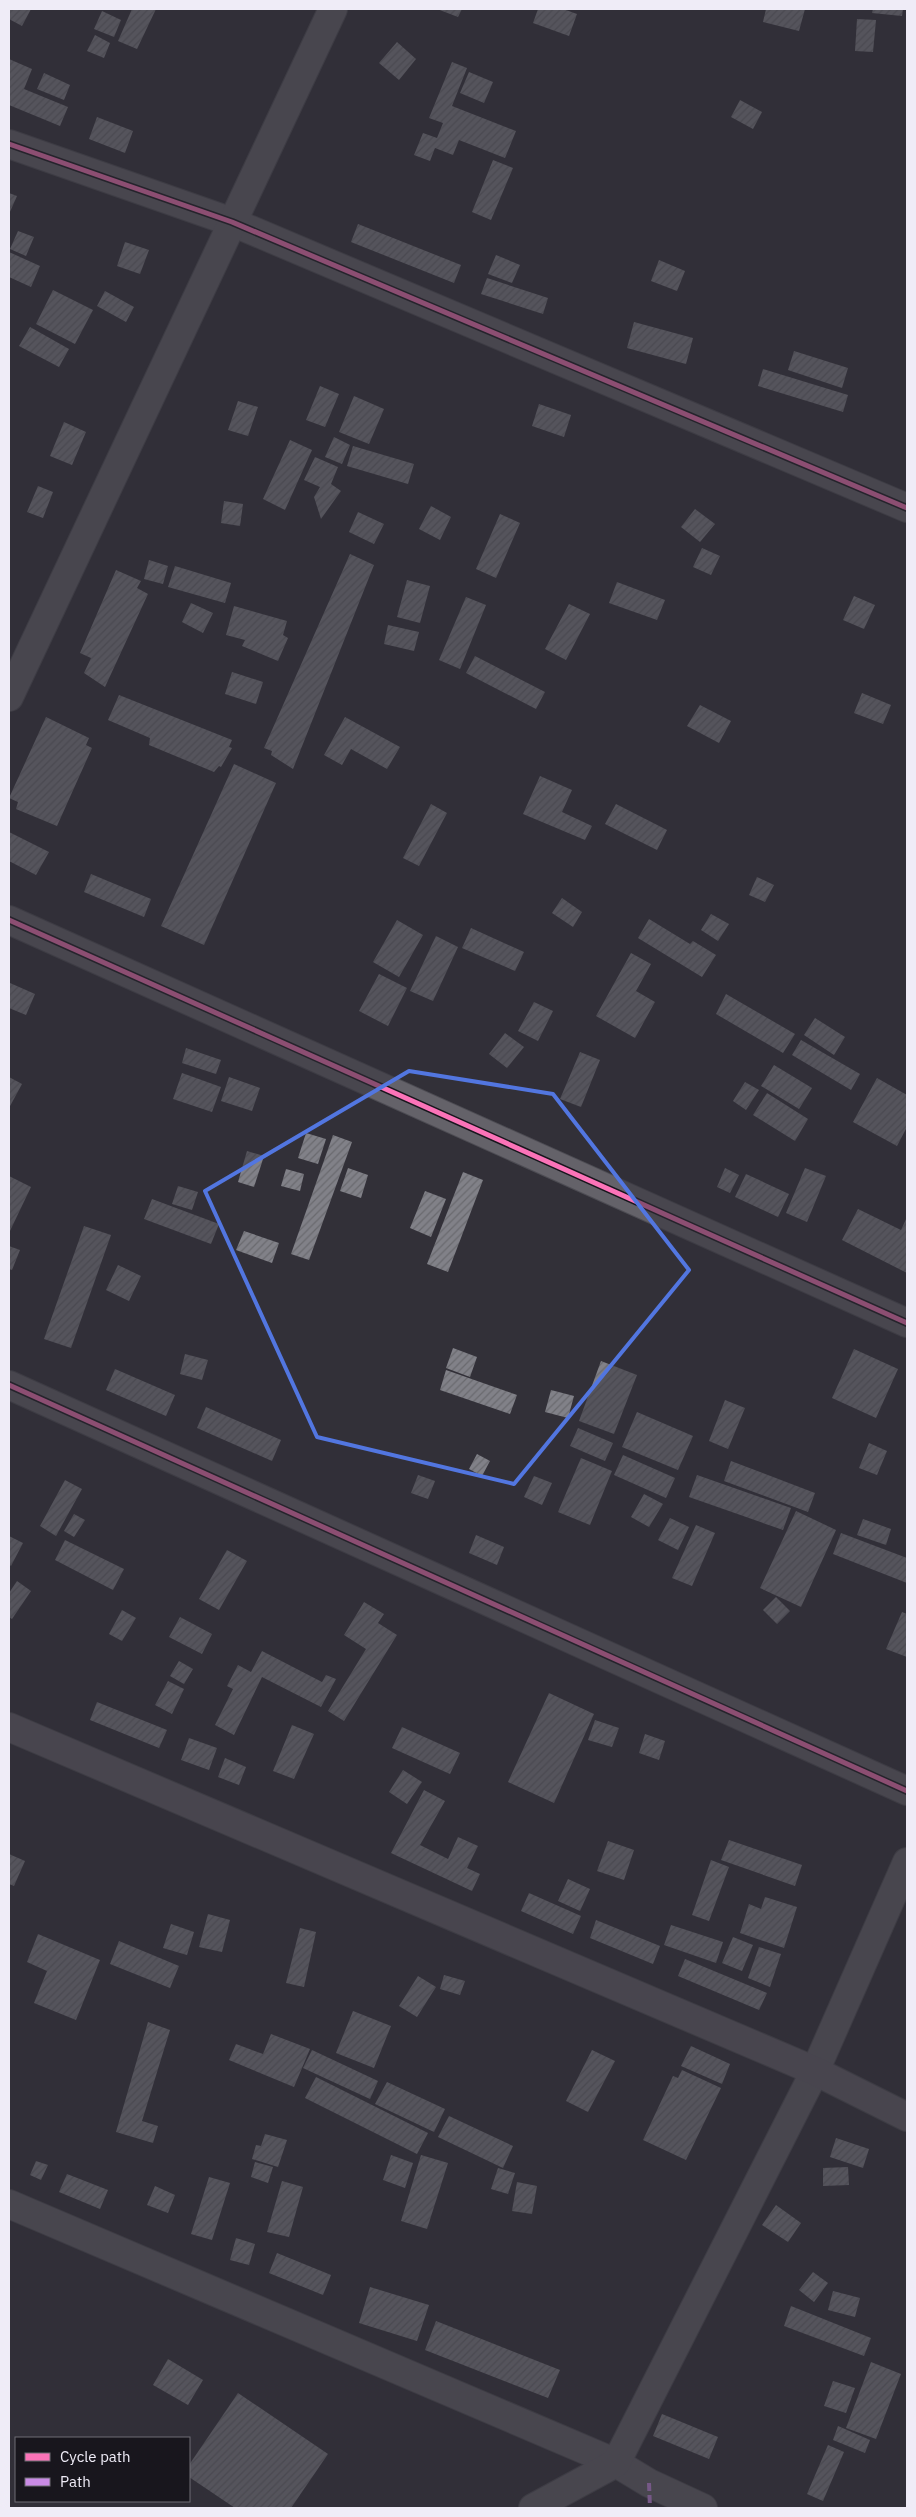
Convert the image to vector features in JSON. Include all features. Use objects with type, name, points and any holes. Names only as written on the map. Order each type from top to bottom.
[{"type":"main road","points":[[9,1728],[815,2070],[907,2116]]},
{"type":"street","points":[[9,697],[333,9]]},
{"type":"street","points":[[9,144],[232,222],[907,508]]},
{"type":"street","points":[[9,920],[907,1324]]},
{"type":"street","points":[[9,1385],[907,1790]]},
{"type":"street","points":[[533,2508],[616,2463],[815,2070],[907,1862]]},
{"type":"street","points":[[9,2204],[616,2463],[649,2483],[703,2508]]},
{"type":"highlighted area","points":[[409,1071],[553,1094],[689,1270],[514,1484],[317,1437],[205,1191]]},
{"type":"building","points":[[9,9],[31,9],[22,26],[9,19]]},
{"type":"building","points":[[132,9],[156,9],[137,49],[118,41]]},
{"type":"building","points":[[437,9],[462,9],[458,17]]},
{"type":"building","points":[[538,9],[563,9],[577,14],[569,36],[533,23]]},
{"type":"building","points":[[766,9],[805,9],[799,31],[763,22]]},
{"type":"building","points":[[873,9],[903,9],[902,16],[872,13]]},
{"type":"building","points":[[102,11],[121,20],[114,37],[94,29]]},
{"type":"building","points":[[857,19],[876,20],[873,52],[855,51]]},
{"type":"building","points":[[95,35],[110,43],[104,58],[87,51]]},
{"type":"building","points":[[397,42],[416,59],[399,80],[379,63]]},
{"type":"building","points":[[9,59],[32,69],[24,89],[68,107],[60,126],[9,105]]},
{"type":"building","points":[[452,62],[467,68],[452,106],[516,131],[505,158],[459,140],[453,155],[435,148],[430,161],[414,155],[423,133],[437,138],[443,123],[429,118]]},
{"type":"building","points":[[469,72],[493,82],[484,103],[460,93]]},
{"type":"building","points":[[44,73],[70,85],[64,100],[37,89]]},
{"type":"building","points":[[740,100],[762,112],[753,129],[731,117]]},
{"type":"building","points":[[97,117],[133,131],[125,153],[89,139]]},
{"type":"building","points":[[493,160],[513,168],[491,220],[472,212]]},
{"type":"building","points":[[9,193],[17,196],[9,214]]},
{"type":"building","points":[[358,224],[461,265],[454,283],[351,242]]},
{"type":"building","points":[[18,231],[34,237],[26,256],[10,249]]},
{"type":"building","points":[[125,242],[149,250],[140,274],[117,266]]},
{"type":"building","points":[[9,252],[40,266],[31,287],[9,277]]},
{"type":"building","points":[[496,255],[520,265],[512,283],[488,274]]},
{"type":"building","points":[[659,260],[685,271],[677,291],[651,281]]},
{"type":"building","points":[[487,278],[548,298],[543,314],[481,294]]},
{"type":"building","points":[[53,290],[93,310],[75,344],[36,324]]},
{"type":"building","points":[[105,291],[134,307],[126,322],[97,306]]},
{"type":"building","points":[[634,322],[693,338],[686,364],[627,348]]},
{"type":"building","points":[[30,327],[69,349],[59,367],[19,346]]},
{"type":"building","points":[[794,351],[848,368],[842,388],[788,370]]},
{"type":"building","points":[[763,369],[848,395],[843,412],[758,386]]},
{"type":"building","points":[[320,386],[339,394],[325,427],[306,420]]},
{"type":"building","points":[[354,396],[384,409],[369,444],[339,432]]},
{"type":"building","points":[[238,401],[258,407],[248,436],[228,430]]},
{"type":"building","points":[[539,404],[571,415],[564,437],[532,426]]},
{"type":"building","points":[[64,422],[86,432],[72,465],[50,456]]},
{"type":"building","points":[[334,437],[350,445],[342,464],[325,457]]},
{"type":"building","points":[[290,440],[312,450],[285,510],[263,499]]},
{"type":"building","points":[[353,446],[414,464],[408,484],[347,466]]},
{"type":"building","points":[[315,457],[338,467],[331,484],[341,491],[321,519],[314,497],[320,487],[304,480]]},
{"type":"building","points":[[38,486],[53,492],[43,518],[27,512]]},
{"type":"building","points":[[224,501],[243,504],[240,526],[221,523]]},
{"type":"building","points":[[431,506],[451,517],[440,540],[419,529]]},
{"type":"building","points":[[695,509],[715,524],[700,542],[681,527]]},
{"type":"building","points":[[358,512],[384,524],[374,544],[349,532]]},
{"type":"building","points":[[500,514],[520,523],[496,578],[476,569]]},
{"type":"building","points":[[702,548],[720,556],[711,575],[693,567]]},
{"type":"building","points":[[350,554],[374,565],[293,769],[271,755],[272,751],[264,748]]},
{"type":"building","points":[[149,560],[168,566],[163,584],[144,579]]},
{"type":"building","points":[[175,566],[231,583],[225,603],[168,587]]},
{"type":"building","points":[[116,570],[141,581],[137,588],[148,594],[105,687],[84,673],[91,658],[80,653]]},
{"type":"building","points":[[407,580],[430,586],[420,623],[397,617]]},
{"type":"building","points":[[617,582],[665,600],[657,620],[609,603]]},
{"type":"building","points":[[854,596],[875,605],[864,629],[843,620]]},
{"type":"building","points":[[466,597],[486,605],[460,669],[439,660]]},
{"type":"building","points":[[191,603],[213,613],[203,633],[182,622]]},
{"type":"building","points":[[569,604],[590,614],[566,660],[545,649]]},
{"type":"building","points":[[234,606],[287,621],[283,635],[288,638],[278,661],[242,646],[245,640],[226,635]]},
{"type":"building","points":[[388,625],[419,632],[414,651],[384,644]]},
{"type":"building","points":[[475,656],[545,692],[536,709],[466,673]]},
{"type":"building","points":[[232,672],[263,682],[256,704],[225,694]]},
{"type":"building","points":[[862,693],[891,705],[883,724],[854,713]]},
{"type":"building","points":[[119,695],[232,740],[229,747],[232,748],[221,767],[219,766],[214,772],[149,745],[150,738],[108,720]]},
{"type":"building","points":[[700,705],[731,721],[719,743],[687,726]]},
{"type":"building","points":[[46,717],[89,738],[86,745],[92,748],[57,826],[16,809],[18,802],[9,798]]},
{"type":"building","points":[[345,717],[400,747],[387,769],[351,749],[342,765],[324,755]]},
{"type":"building","points":[[234,764],[276,783],[204,945],[161,926]]},
{"type":"building","points":[[540,776],[572,790],[562,812],[592,826],[585,840],[523,814]]},
{"type":"building","points":[[431,804],[447,813],[419,866],[403,858]]},
{"type":"building","points":[[616,804],[667,830],[657,850],[605,824]]},
{"type":"building","points":[[9,832],[49,852],[36,875],[9,861]]},
{"type":"building","points":[[91,874],[151,899],[144,917],[84,892]]},
{"type":"building","points":[[757,877],[774,885],[765,902],[749,895]]},
{"type":"building","points":[[562,898],[582,912],[573,927],[552,913]]},
{"type":"building","points":[[711,914],[729,924],[718,941],[701,930]]},
{"type":"building","points":[[649,919],[690,944],[693,941],[716,955],[702,977],[638,938]]},
{"type":"building","points":[[397,920],[423,935],[399,977],[373,962]]},
{"type":"building","points":[[471,928],[524,952],[515,971],[462,948]]},
{"type":"building","points":[[436,936],[458,947],[433,1001],[410,991]]},
{"type":"building","points":[[631,953],[651,964],[636,991],[655,1002],[635,1038],[596,1016]]},
{"type":"building","points":[[379,974],[407,988],[388,1026],[359,1011]]},
{"type":"building","points":[[10,983],[35,994],[26,1015],[9,1008]]},
{"type":"building","points":[[726,994],[795,1034],[783,1053],[716,1014]]},
{"type":"building","points":[[534,1002],[553,1011],[538,1041],[518,1031]]},
{"type":"building","points":[[815,1018],[845,1037],[834,1055],[804,1035]]},
{"type":"building","points":[[505,1033],[524,1047],[507,1068],[489,1054]]},
{"type":"building","points":[[801,1040],[860,1074],[851,1090],[792,1055]]},
{"type":"building","points":[[186,1048],[221,1060],[216,1074],[182,1063]]},
{"type":"building","points":[[580,1052],[600,1060],[581,1107],[560,1099]]},
{"type":"building","points":[[774,1065],[812,1088],[799,1109],[761,1086]]},
{"type":"building","points":[[182,1073],[221,1087],[212,1112],[173,1099]]},
{"type":"building","points":[[9,1077],[22,1084],[9,1108]]},
{"type":"building","points":[[229,1077],[260,1088],[252,1111],[221,1101]]},
{"type":"building","points":[[877,1078],[907,1095],[907,1127],[897,1146],[853,1122]]},
{"type":"building","points":[[745,1082],[759,1090],[746,1110],[733,1101]]},
{"type":"building","points":[[767,1093],[808,1119],[795,1141],[753,1115]]},
{"type":"building","points":[[306,1133],[326,1139],[318,1164],[298,1158]]},
{"type":"building","points":[[333,1135],[352,1142],[309,1260],[291,1254]]},
{"type":"building","points":[[247,1151],[264,1156],[254,1187],[238,1182]]},
{"type":"building","points":[[348,1168],[368,1175],[361,1198],[340,1191]]},
{"type":"building","points":[[725,1168],[739,1175],[730,1193],[717,1187]]},
{"type":"building","points":[[805,1168],[826,1176],[807,1222],[786,1213]]},
{"type":"building","points":[[286,1169],[304,1174],[300,1191],[281,1186]]},
{"type":"building","points":[[463,1172],[483,1180],[448,1272],[427,1264]]},
{"type":"building","points":[[746,1174],[789,1194],[778,1217],[735,1197]]},
{"type":"building","points":[[9,1176],[31,1187],[9,1233]]},
{"type":"building","points":[[178,1186],[198,1192],[192,1210],[172,1204]]},
{"type":"building","points":[[425,1191],[446,1199],[431,1237],[410,1228]]},
{"type":"building","points":[[152,1199],[219,1224],[211,1244],[144,1219]]},
{"type":"building","points":[[858,1209],[901,1230],[907,1217],[907,1273],[842,1240]]},
{"type":"building","points":[[84,1226],[111,1235],[71,1348],[44,1339]]},
{"type":"building","points":[[244,1231],[279,1243],[272,1263],[236,1250]]},
{"type":"building","points":[[9,1246],[20,1250],[12,1270],[9,1269]]},
{"type":"building","points":[[118,1265],[141,1276],[129,1301],[106,1290]]},
{"type":"building","points":[[453,1348],[477,1357],[470,1377],[446,1368]]},
{"type":"building","points":[[854,1349],[898,1369],[876,1418],[832,1398]]},
{"type":"building","points":[[185,1354],[208,1360],[202,1380],[180,1374]]},
{"type":"building","points":[[601,1361],[637,1375],[614,1434],[579,1421]]},
{"type":"building","points":[[115,1369],[175,1395],[166,1416],[106,1390]]},
{"type":"building","points":[[446,1370],[517,1395],[510,1414],[440,1390]]},
{"type":"building","points":[[551,1390],[574,1396],[568,1418],[545,1412]]},
{"type":"building","points":[[725,1400],[745,1408],[728,1449],[709,1441]]},
{"type":"building","points":[[206,1407],[281,1440],[272,1461],[197,1428]]},
{"type":"building","points":[[637,1412],[693,1436],[678,1470],[622,1447]]},
{"type":"building","points":[[578,1428],[613,1443],[605,1461],[570,1446]]},
{"type":"building","points":[[869,1443],[887,1451],[877,1475],[859,1468]]},
{"type":"building","points":[[477,1454],[490,1461],[482,1476],[469,1469]]},
{"type":"building","points":[[623,1455],[675,1478],[666,1498],[614,1475]]},
{"type":"building","points":[[581,1458],[612,1471],[590,1525],[558,1512]]},
{"type":"building","points":[[731,1461],[815,1493],[808,1512],[724,1481]]},
{"type":"building","points":[[418,1475],[435,1481],[428,1499],[411,1493]]},
{"type":"building","points":[[697,1475],[791,1508],[783,1530],[689,1497]]},
{"type":"building","points":[[534,1476],[552,1483],[542,1505],[524,1497]]},
{"type":"building","points":[[65,1480],[82,1489],[56,1536],[40,1526]]},
{"type":"building","points":[[644,1494],[663,1504],[649,1527],[631,1517]]},
{"type":"building","points":[[796,1511],[836,1530],[801,1607],[760,1588]]},
{"type":"building","points":[[74,1514],[85,1520],[74,1537],[64,1531]]},
{"type":"building","points":[[670,1518],[689,1527],[678,1550],[658,1540]]},
{"type":"building","points":[[863,1519],[891,1529],[886,1545],[857,1535]]},
{"type":"building","points":[[696,1525],[715,1533],[692,1586],[672,1578]]},
{"type":"building","points":[[841,1533],[907,1558],[907,1583],[833,1554]]},
{"type":"building","points":[[476,1535],[504,1547],[497,1565],[469,1553]]},
{"type":"building","points":[[9,1536],[23,1543],[11,1566],[9,1564]]},
{"type":"building","points":[[65,1540],[124,1569],[113,1590],[55,1560]]},
{"type":"building","points":[[227,1550],[247,1561],[219,1610],[199,1599]]},
{"type":"building","points":[[17,1581],[31,1591],[12,1619],[9,1617],[9,1593]]},
{"type":"building","points":[[776,1597],[790,1611],[777,1624],[763,1610]]},
{"type":"building","points":[[364,1602],[384,1614],[378,1623],[397,1635],[344,1721],[328,1711],[366,1649],[344,1635]]},
{"type":"building","points":[[122,1610],[136,1618],[122,1641],[109,1634]]},
{"type":"building","points":[[902,1612],[907,1614],[907,1657],[886,1649]]},
{"type":"building","points":[[180,1617],[212,1634],[202,1654],[169,1637]]},
{"type":"building","points":[[262,1651],[322,1682],[326,1675],[336,1679],[321,1707],[262,1677],[234,1735],[215,1725],[233,1689],[227,1686],[238,1665],[251,1672]]},
{"type":"building","points":[[179,1661],[193,1669],[184,1684],[170,1676]]},
{"type":"building","points":[[168,1681],[184,1689],[172,1714],[155,1705]]},
{"type":"building","points":[[549,1693],[594,1714],[554,1803],[508,1782]]},
{"type":"building","points":[[97,1702],[167,1730],[159,1748],[90,1720]]},
{"type":"building","points":[[595,1720],[619,1728],[612,1747],[588,1740]]},
{"type":"building","points":[[292,1725],[314,1734],[294,1779],[273,1771]]},
{"type":"building","points":[[402,1727],[460,1753],[450,1774],[392,1748]]},
{"type":"building","points":[[645,1734],[665,1741],[659,1760],[639,1753]]},
{"type":"building","points":[[189,1738],[217,1748],[209,1770],[181,1760]]},
{"type":"building","points":[[225,1758],[246,1767],[239,1785],[218,1777]]},
{"type":"building","points":[[403,1770],[422,1782],[407,1804],[389,1792]]},
{"type":"building","points":[[424,1790],[445,1801],[420,1845],[448,1859],[458,1837],[478,1846],[467,1868],[480,1874],[472,1891],[391,1853]]},
{"type":"building","points":[[729,1840],[802,1865],[795,1886],[721,1860]]},
{"type":"building","points":[[608,1841],[634,1850],[624,1880],[597,1871]]},
{"type":"building","points":[[9,1854],[25,1861],[14,1886],[9,1884]]},
{"type":"building","points":[[711,1860],[729,1867],[709,1921],[692,1915]]},
{"type":"building","points":[[568,1879],[590,1889],[580,1911],[558,1901]]},
{"type":"building","points":[[529,1893],[581,1916],[573,1934],[521,1911]]},
{"type":"building","points":[[765,1897],[797,1907],[784,1948],[740,1933],[749,1904],[761,1909]]},
{"type":"building","points":[[208,1914],[230,1920],[222,1952],[199,1947]]},
{"type":"building","points":[[596,1920],[660,1946],[653,1964],[590,1938]]},
{"type":"building","points":[[171,1924],[194,1932],[187,1955],[163,1948]]},
{"type":"building","points":[[671,1925],[723,1942],[716,1963],[664,1945]]},
{"type":"building","points":[[300,1928],[316,1932],[304,1987],[286,1983]]},
{"type":"building","points":[[38,1934],[100,1960],[76,2020],[34,2003],[47,1971],[27,1962]]},
{"type":"building","points":[[733,1937],[753,1945],[742,1971],[722,1963]]},
{"type":"building","points":[[119,1941],[179,1966],[170,1988],[110,1964]]},
{"type":"building","points":[[759,1947],[781,1954],[770,1987],[748,1978]]},
{"type":"building","points":[[685,1959],[767,1993],[759,2010],[678,1976]]},
{"type":"building","points":[[444,1975],[465,1981],[460,1995],[440,1989]]},
{"type":"building","points":[[418,1976],[436,1987],[417,2017],[399,2006]]},
{"type":"building","points":[[353,2011],[391,2026],[374,2068],[336,2053]]},
{"type":"building","points":[[148,2022],[170,2030],[142,2121],[158,2126],[153,2143],[116,2132]]},
{"type":"building","points":[[271,2034],[310,2049],[294,2087],[229,2060],[236,2044],[263,2054]]},
{"type":"building","points":[[691,2046],[730,2064],[722,2084],[681,2066]]},
{"type":"building","points":[[312,2050],[378,2081],[370,2099],[303,2068]]},
{"type":"building","points":[[592,2050],[615,2061],[588,2112],[566,2101]]},
{"type":"building","points":[[682,2070],[721,2088],[686,2160],[643,2140],[673,2076],[678,2078]]},
{"type":"building","points":[[316,2077],[428,2133],[417,2154],[305,2098]]},
{"type":"building","points":[[387,2082],[445,2109],[434,2132],[375,2104]]},
{"type":"building","points":[[449,2116],[513,2146],[503,2168],[438,2137]]},
{"type":"building","points":[[265,2134],[287,2140],[278,2167],[252,2159],[256,2145],[261,2146]]},
{"type":"building","points":[[836,2138],[869,2149],[863,2168],[830,2157]]},
{"type":"building","points":[[391,2155],[413,2163],[405,2188],[383,2180]]},
{"type":"building","points":[[421,2155],[448,2163],[427,2229],[401,2221]]},
{"type":"building","points":[[36,2161],[48,2165],[41,2180],[30,2175]]},
{"type":"building","points":[[255,2162],[273,2167],[268,2183],[251,2177]]},
{"type":"building","points":[[848,2167],[849,2185],[823,2186],[823,2168]]},
{"type":"building","points":[[498,2168],[515,2173],[508,2194],[491,2189]]},
{"type":"building","points":[[67,2174],[108,2190],[100,2209],[59,2192]]},
{"type":"building","points":[[209,2177],[230,2183],[212,2240],[191,2234]]},
{"type":"building","points":[[282,2181],[303,2187],[289,2237],[267,2232]]},
{"type":"building","points":[[517,2182],[537,2186],[532,2214],[512,2211]]},
{"type":"building","points":[[155,2186],[175,2195],[168,2213],[147,2205]]},
{"type":"building","points":[[776,2205],[801,2223],[788,2242],[762,2225]]},
{"type":"building","points":[[236,2238],[255,2244],[249,2265],[230,2260]]},
{"type":"building","points":[[277,2253],[331,2275],[323,2295],[269,2273]]},
{"type":"building","points":[[813,2272],[828,2283],[814,2302],[799,2290]]},
{"type":"building","points":[[370,2287],[429,2305],[417,2341],[359,2323]]},
{"type":"building","points":[[833,2291],[860,2298],[855,2317],[828,2310]]},
{"type":"building","points":[[791,2306],[871,2338],[864,2356],[784,2326]]},
{"type":"building","points":[[436,2321],[560,2370],[548,2398],[425,2350]]},
{"type":"building","points":[[168,2359],[203,2380],[188,2405],[153,2385]]},
{"type":"building","points":[[871,2362],[901,2374],[876,2439],[846,2428]]},
{"type":"building","points":[[833,2381],[855,2388],[846,2413],[824,2406]]},
{"type":"building","points":[[238,2393],[328,2454],[291,2508],[235,2508],[190,2478],[190,2464]]},
{"type":"building","points":[[662,2414],[718,2437],[709,2459],[653,2436]]},
{"type":"building","points":[[838,2426],[870,2440],[865,2453],[833,2440]]},
{"type":"building","points":[[828,2445],[844,2452],[823,2501],[807,2494]]},
{"type":"marked path","points":[[649,2483],[650,2508]]},
{"type":"cycle path","points":[[9,144],[232,222],[907,508]]},
{"type":"cycle path","points":[[9,920],[907,1323]]},
{"type":"cycle path","points":[[9,1385],[907,1791]]}]
